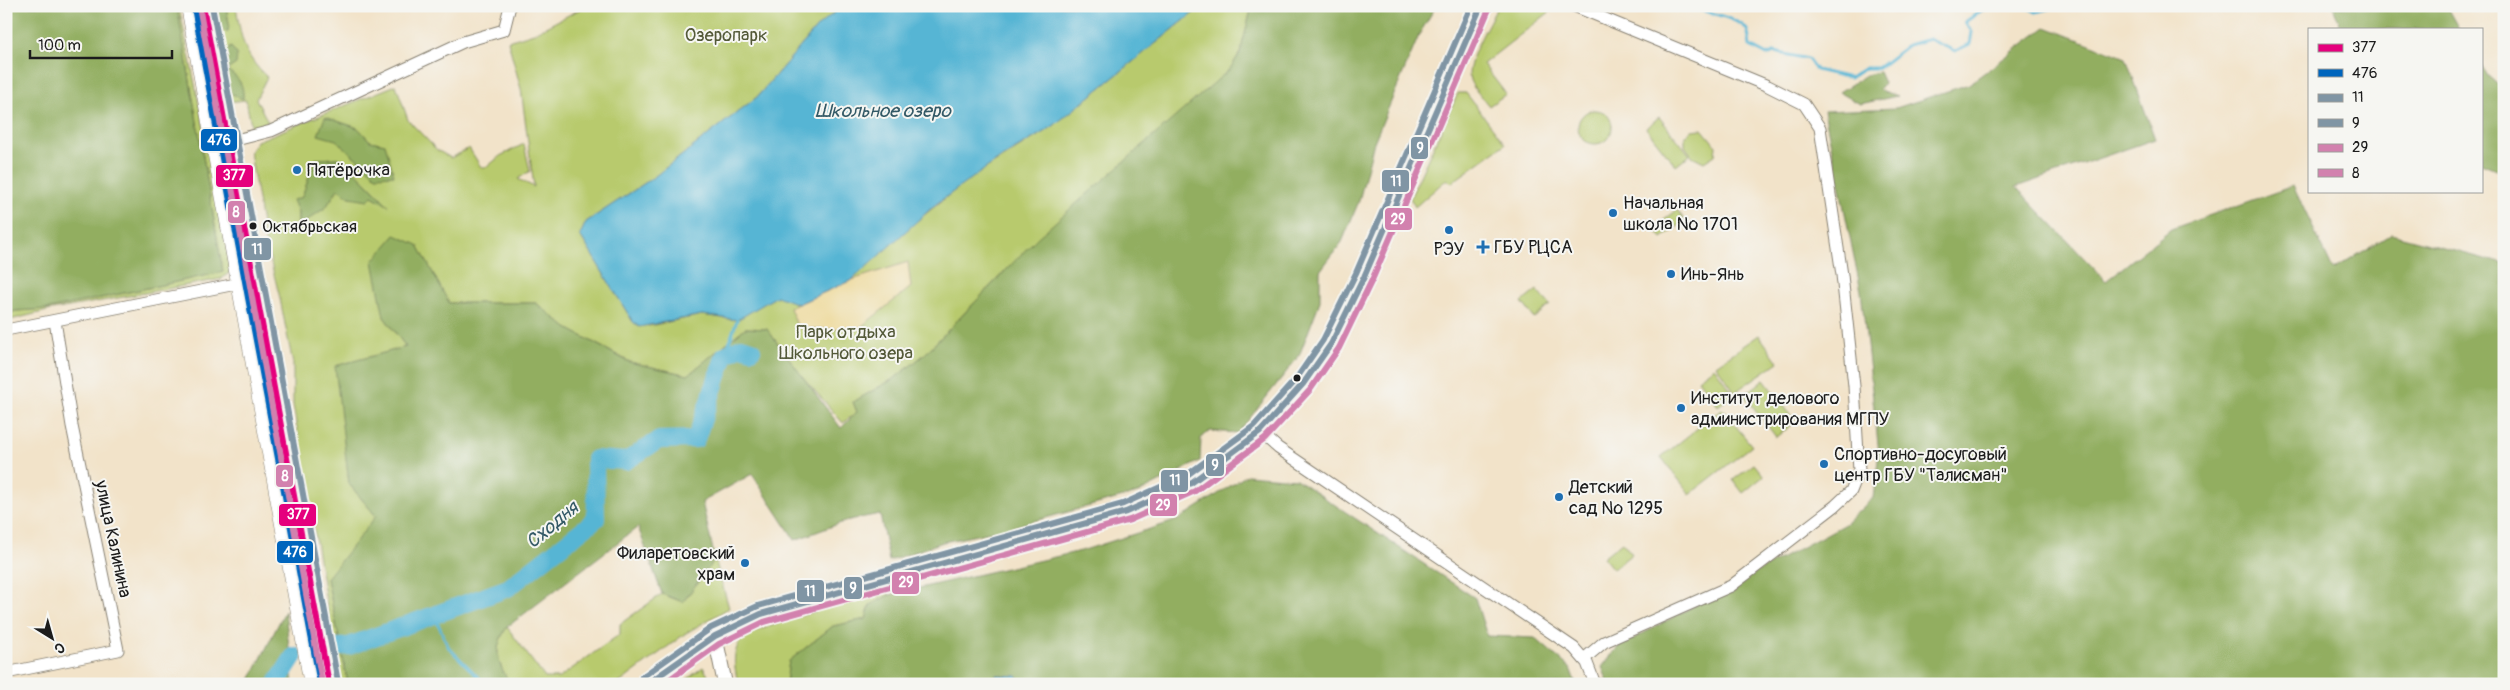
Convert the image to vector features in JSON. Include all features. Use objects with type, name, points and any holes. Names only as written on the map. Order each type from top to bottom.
[{"type":"main road","points":[[190,6],[313,684]]},
{"type":"main road","points":[[203,6],[329,684]]},
{"type":"street","points":[[228,142],[272,131],[463,42],[504,30],[510,6]]},
{"type":"street","points":[[646,684],[715,636],[761,614],[1126,512],[1191,483],[1225,460],[1260,432],[1303,384],[1331,344],[1364,277],[1481,6]]},
{"type":"street","points":[[1574,6],[1768,86],[1804,104],[1820,128],[1842,275],[1854,386],[1859,471],[1851,491],[1835,506],[1731,586],[1604,642],[1584,659]]},
{"type":"street","points":[[6,330],[241,282]]},
{"type":"street","name":"улица Калинина","points":[[6,673],[118,650],[72,426],[55,321]]},
{"type":"street","points":[[1260,432],[1278,448],[1574,648],[1584,659],[1596,684]]},
{"type":"street","points":[[715,636],[725,684]]},
{"type":"green space","points":[[6,6],[177,6],[223,272],[49,309],[15,311],[6,316]]},
{"type":"green space","points":[[177,6],[179,6],[233,270],[221,279],[47,311],[6,321],[6,316],[15,311],[49,309],[223,272]]},
{"type":"green space","points":[[210,6],[214,6],[218,32],[229,24],[226,6],[236,6],[244,45],[253,61],[267,77],[256,99],[268,122],[252,130],[246,100],[227,102]],"holes":[[[230,48],[237,54],[227,69],[226,51]]]},
{"type":"green space","points":[[214,6],[226,6],[229,24],[228,31],[217,32]]},
{"type":"green space","points":[[586,6],[842,6],[818,26],[757,97],[654,177],[586,222],[580,235],[633,322],[649,326],[702,315],[736,320],[777,296],[902,233],[970,178],[1052,127],[1202,6],[1252,6],[1241,51],[1230,69],[1006,270],[925,354],[895,378],[853,402],[857,412],[843,423],[801,375],[767,329],[745,328],[688,375],[630,362],[567,328],[536,303],[448,303],[418,245],[384,317],[406,347],[336,366],[349,484],[376,516],[327,579],[348,684],[340,684],[293,405],[293,364],[279,294],[264,236],[250,152],[257,141],[396,85],[408,120],[437,150],[451,158],[469,148],[481,167],[487,167],[500,156],[524,144],[530,171],[518,179],[534,187],[521,89],[508,41],[534,33]],"holes":[[[325,117],[358,128],[370,141],[385,144],[376,176],[336,140]],[[338,158],[353,169],[387,204],[372,196],[350,197],[338,189],[326,207],[298,226],[298,212],[316,159]]]},
{"type":"green space","points":[[1252,6],[1436,6],[1420,33],[1374,142],[1359,201],[1342,242],[1320,271],[1320,301],[1299,356],[1238,433],[1210,431],[1201,438],[1200,461],[1138,493],[1001,530],[943,542],[889,561],[880,514],[849,520],[795,540],[752,474],[702,502],[715,559],[683,602],[662,594],[638,527],[507,627],[499,643],[498,656],[510,684],[348,684],[327,578],[376,516],[349,484],[335,366],[406,347],[384,317],[373,261],[395,235],[418,245],[449,303],[536,303],[567,328],[629,362],[688,375],[745,328],[767,329],[841,428],[857,412],[853,402],[895,378],[925,354],[1037,238],[1230,69],[1240,53]]},
{"type":"green space","points":[[1498,6],[1556,7],[1483,64],[1506,94],[1489,106],[1473,87],[1469,73],[1474,54]]},
{"type":"green space","points":[[2333,6],[2446,6],[2458,28],[2342,28]]},
{"type":"green space","points":[[2046,27],[2126,58],[2155,139],[2016,187],[2106,281],[2171,229],[2293,186],[2333,270],[2391,234],[2504,264],[2504,684],[1609,684],[1602,667],[1618,647],[1845,524],[1873,498],[1879,453],[1861,291],[1824,111],[1896,108],[1969,84]]},
{"type":"green space","points":[[231,47],[237,54],[236,64],[227,70],[240,82],[243,89],[243,99],[230,93],[226,80],[226,51]]},
{"type":"green space","points":[[2482,67],[2488,76],[2504,90],[2504,172],[2482,163]]},
{"type":"green space","points":[[1879,72],[1884,83],[1879,90],[1897,96],[1860,104],[1839,92],[1866,75]]},
{"type":"green space","points":[[1458,93],[1466,93],[1505,144],[1451,183],[1447,179],[1415,207],[1410,198]]},
{"type":"green space","points":[[1595,110],[1607,115],[1612,127],[1607,139],[1595,144],[1583,139],[1578,127],[1583,115]]},
{"type":"green space","points":[[325,117],[358,128],[370,141],[385,144],[394,175],[376,176],[336,140],[318,135]]},
{"type":"green space","points":[[1659,117],[1690,155],[1676,166],[1646,128]]},
{"type":"green space","points":[[1702,129],[1716,146],[1715,155],[1704,162],[1692,156],[1685,146],[1685,137],[1692,130]]},
{"type":"green space","points":[[338,158],[353,169],[389,206],[372,196],[368,200],[350,197],[338,189],[326,207],[298,227],[298,212],[293,200],[302,197],[315,159]]},
{"type":"green space","points":[[1677,210],[1685,221],[1662,238],[1654,228]]},
{"type":"green space","points":[[1537,290],[1550,305],[1534,318],[1522,302]]},
{"type":"green space","points":[[1759,335],[1778,362],[1735,392],[1716,365]]},
{"type":"green space","points":[[1714,367],[1734,394],[1718,406],[1698,379]]},
{"type":"green space","points":[[1764,380],[1796,422],[1776,437],[1744,395]]},
{"type":"green space","points":[[1722,409],[1752,446],[1690,494],[1661,457]]},
{"type":"green space","points":[[1754,464],[1764,476],[1743,493],[1733,480]]},
{"type":"green space","points":[[1247,475],[1296,479],[1475,598],[1487,636],[1535,638],[1570,668],[1576,684],[1022,684],[1017,676],[997,675],[997,684],[786,684],[789,661],[833,626],[866,619],[870,605],[889,595],[1081,551],[1178,520]]},
{"type":"green space","points":[[1622,542],[1632,554],[1613,569],[1603,557]]},
{"type":"green space","points":[[715,559],[729,608],[686,633],[618,684],[510,684],[498,656],[499,643],[507,627],[545,678],[559,678],[620,634],[620,624],[662,594],[683,602]]},
{"type":"green space","points":[[889,586],[889,595],[870,605],[866,619],[833,626],[789,661],[786,684],[738,684],[735,663],[736,651],[747,634]]},
{"type":"green space","points":[[285,611],[293,684],[248,684]]},
{"type":"green space","points":[[703,667],[713,684],[681,684]]},
{"type":"sand","points":[[908,262],[911,287],[857,330],[798,328],[790,308],[852,280]]},
{"type":"water","name":"Школьное озеро","points":[[842,6],[1202,6],[1052,127],[999,159],[936,204],[852,280],[798,304],[777,296],[737,320],[702,315],[639,327],[633,322],[580,235],[586,222],[654,177],[757,97],[818,26]]},
{"type":"water","points":[[996,675],[1017,676],[1022,684],[997,684]]},
{"type":"waterway","name":"Сходня","points":[[1688,6],[1737,22],[1747,30],[1750,46],[1767,55],[1774,52],[1808,59],[1816,70],[1850,78],[1865,68],[1878,68],[1908,45],[1929,39],[1955,51],[1970,44],[1972,32],[1965,22],[1988,6]]},
{"type":"waterway","name":"Сходня","points":[[2025,6],[2036,12],[2059,6]]},
{"type":"waterway","points":[[725,355],[737,320]]},
{"type":"waterway","name":"Сходня","points":[[332,648],[349,646],[508,588],[596,519],[595,459],[626,461],[659,440],[696,439],[725,355],[741,347],[752,350]]},
{"type":"waterway","points":[[434,615],[449,648],[485,684]]},
{"type":"waterway","name":"Сходня","points":[[276,684],[294,656]]},
{"type":"transit line","name":"8","points":[[199,6],[322,682]]},
{"type":"transit line","name":"377","points":[[203,6],[329,684]]},
{"type":"transit line","name":"11","points":[[212,6],[338,682]]},
{"type":"transit line","name":"11","points":[[642,677],[711,628],[758,606],[1123,504],[1187,475],[1254,426],[1296,379],[1323,340],[1356,273],[1471,6]]},
{"type":"transit line","name":"9","points":[[647,684],[715,636],[761,614],[1126,512],[1191,483],[1260,432],[1303,384],[1331,344],[1364,277],[1481,6]]},
{"type":"transit line","name":"476","points":[[194,8],[320,684]]},
{"type":"transit line","name":"29","points":[[663,684],[719,644],[764,622],[1130,520],[1195,491],[1265,439],[1310,390],[1339,348],[1372,280],[1489,9]]},
{"type":"place","name":"Пятёрочка","points":[[297,170]]},
{"type":"place","name":"Начальная школа № 1701","points":[[1613,213]]},
{"type":"place","name":"Октябрьская","points":[[253,226]]},
{"type":"place","name":"РЭУ","points":[[1449,230]]},
{"type":"place","name":"ГБУ РЦСА","points":[[1483,247]]},
{"type":"place","name":"Инь-Янь","points":[[1671,274]]},
{"type":"place","name":"Институт делового администрирования МГПУ","points":[[1681,408]]},
{"type":"place","name":"Спортивно-досуговый центр ГБУ \"Талисман\"","points":[[1824,464]]},
{"type":"place","name":"Детский сад № 1295","points":[[1559,497]]},
{"type":"place","name":"Филаретовский храм","points":[[745,563]]},
{"type":"park label","name":"Озеропарк","points":[[726,35]]},
{"type":"park label","name":"Парк отдыха Школьного озера","points":[[846,342]]}]
